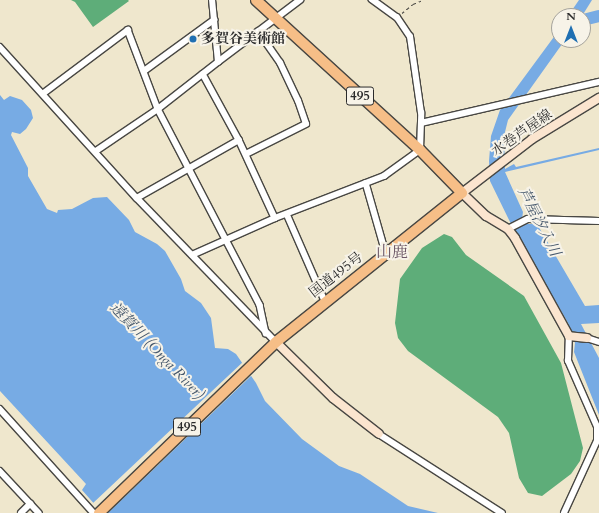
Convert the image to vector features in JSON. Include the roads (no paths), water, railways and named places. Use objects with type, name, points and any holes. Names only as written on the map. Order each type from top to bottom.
[{"type":"highway","name":"495","points":[[256,0],[276,20],[420,150],[462,194]]},
{"type":"highway","name":"国道495号","points":[[99,513],[276,342],[325,301],[462,194]]},
{"type":"street","points":[[212,0],[218,62]]},
{"type":"street","points":[[96,151],[158,109],[218,62],[276,20],[300,0]]},
{"type":"street","points":[[192,255],[275,218],[384,176],[420,150],[421,124],[412,44],[405,26],[397,18],[372,0]]},
{"type":"street","points":[[144,71],[214,20]]},
{"type":"street","points":[[44,94],[128,30],[158,109],[190,169],[224,240],[260,305],[266,333]]},
{"type":"street","points":[[246,154],[306,124],[298,101],[280,63],[258,32]]},
{"type":"street","points":[[0,47],[96,151],[137,198],[266,333],[323,390],[379,434],[502,513]]},
{"type":"street","points":[[203,74],[239,140],[275,218]]},
{"type":"street","points":[[421,124],[494,105],[599,82]]},
{"type":"street","name":"水巻芦屋線","points":[[462,194],[532,139],[599,98]]},
{"type":"street","points":[[137,198],[239,140]]},
{"type":"street","points":[[366,183],[386,253]]},
{"type":"street","points":[[462,194],[486,216],[509,229],[570,336],[568,361],[597,427],[597,441],[564,513]]},
{"type":"street","points":[[287,214],[325,301]]},
{"type":"street","points":[[509,229],[528,219],[599,221]]},
{"type":"street","points":[[570,336],[587,338],[599,342]]},
{"type":"street","points":[[0,408],[94,513]]},
{"type":"street","points":[[0,471],[39,513]]},
{"type":"street","points":[[21,513],[30,504]]},
{"type":"water","points":[[579,0],[592,0],[587,8],[574,8]]},
{"type":"water","points":[[551,41],[551,48],[559,48],[508,120],[504,136],[505,169],[514,164],[516,167],[599,148],[599,150],[505,172],[523,212],[522,219],[528,224],[537,224],[585,306],[599,305],[599,323],[581,324],[599,358],[599,415],[574,352],[575,343],[568,323],[511,224],[490,181],[489,161],[491,136],[500,110]]},
{"type":"water","name":"遠賀川 (Onga River)","points":[[0,95],[4,100],[10,96],[22,100],[31,110],[33,118],[26,129],[20,134],[12,132],[11,135],[28,168],[28,176],[47,209],[57,213],[58,210],[72,209],[93,198],[107,197],[129,220],[135,232],[157,244],[165,251],[181,279],[185,291],[201,303],[211,318],[215,348],[228,349],[236,354],[256,383],[265,401],[302,439],[339,466],[360,474],[408,506],[438,513],[92,513],[97,507],[82,490],[86,484],[0,391]]},
{"type":"waterway","name":"芦屋汐入川","points":[[591,18],[599,16]]},
{"type":"place","name":"多賀谷美術館","points":[[193,39]]},
{"type":"district","name":"山鹿","points":[[392,252]]}]
